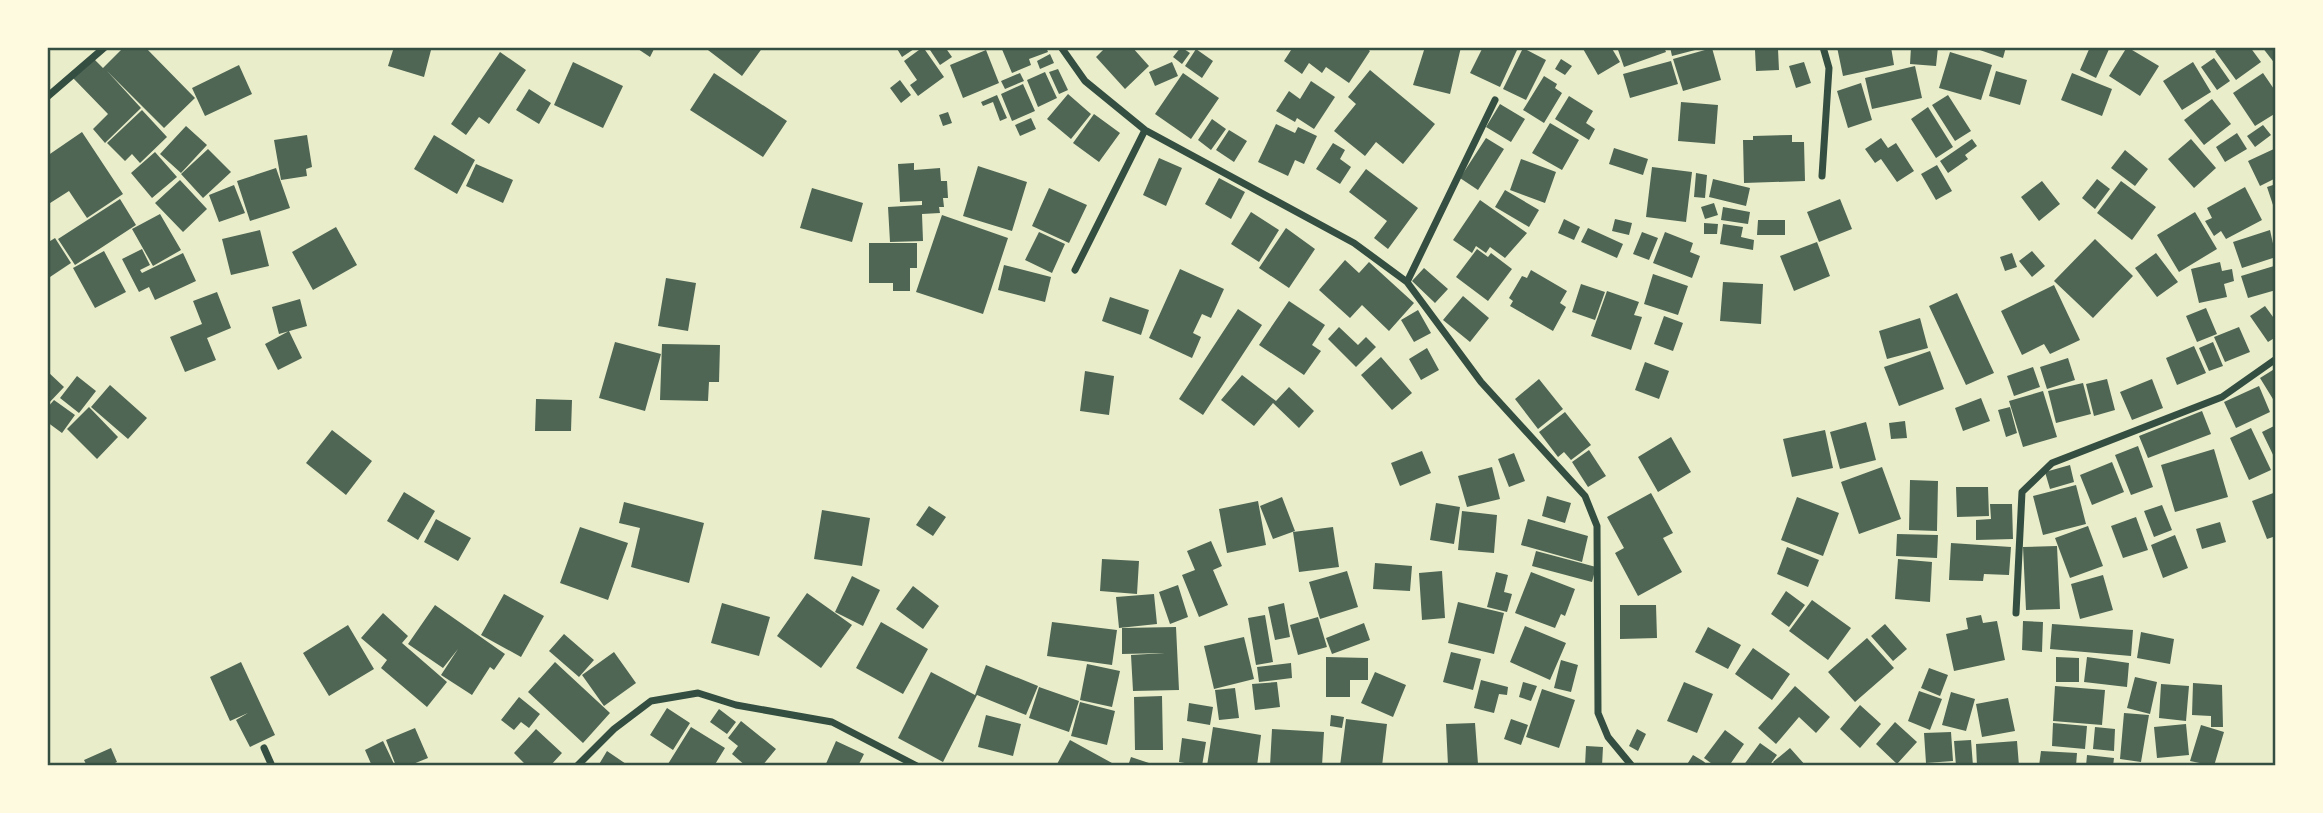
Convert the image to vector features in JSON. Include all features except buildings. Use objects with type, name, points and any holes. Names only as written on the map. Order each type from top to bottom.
[{"type":"street","points":[[47,97],[105,47]]},
{"type":"street","points":[[1061,47],[1085,81],[1145,130],[1354,243],[1407,282],[1481,382],[1585,496],[1597,526],[1598,713],[1608,737],[1632,766]]},
{"type":"street","points":[[1822,176],[1829,68],[1824,47]]},
{"type":"street","points":[[1407,282],[1495,100]]},
{"type":"street","points":[[1075,270],[1145,130]]},
{"type":"street","points":[[2016,612],[2022,492],[2033,479],[2052,463],[2222,397],[2276,359]]},
{"type":"street","points":[[577,766],[614,729],[651,701],[698,693],[736,705],[832,722],[917,766]]},
{"type":"street","points":[[264,748],[272,766]]}]
